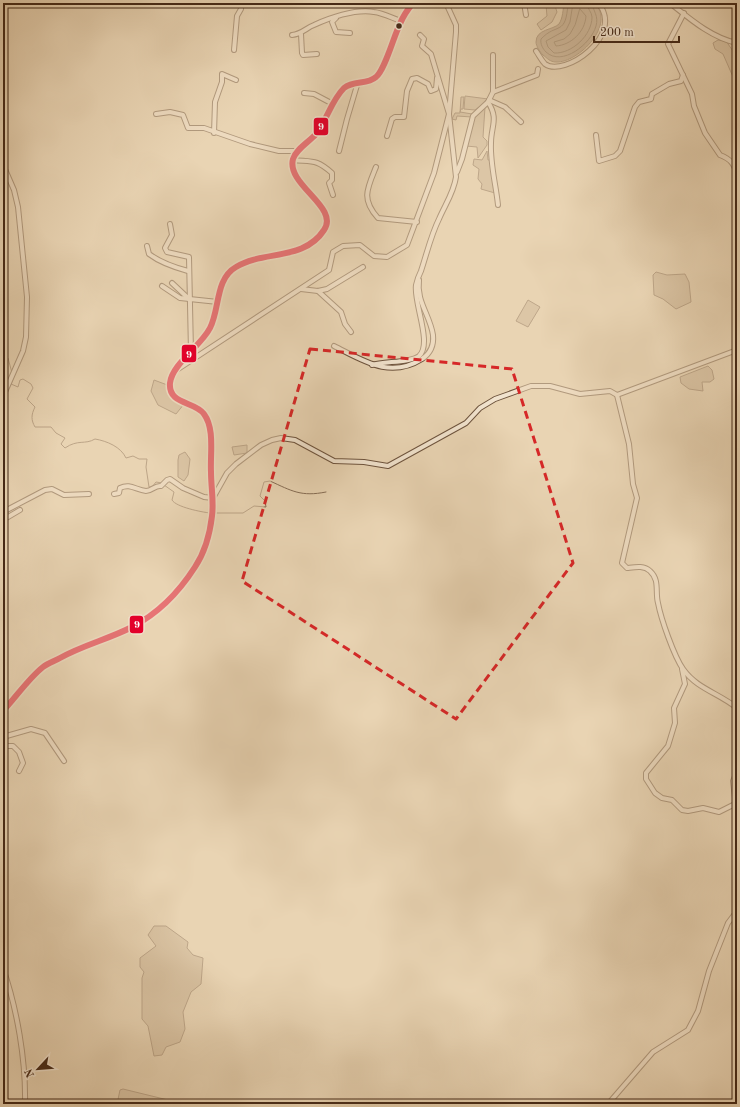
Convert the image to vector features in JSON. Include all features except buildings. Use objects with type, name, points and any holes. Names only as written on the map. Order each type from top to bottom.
[{"type":"main road","points":[[3,711],[43,667],[72,651],[131,627],[172,598],[197,563],[205,545],[212,513],[213,498],[208,420],[200,410],[182,402],[172,394],[170,383],[174,372],[203,339],[210,328],[224,280],[232,269],[249,261],[280,255],[307,247],[318,238],[326,228],[328,224],[325,214],[316,198],[296,177],[293,169],[293,160],[298,151],[317,133],[333,104],[344,88],[358,82],[369,81],[379,75],[401,21],[413,3]]},
{"type":"street","points":[[234,50],[237,16],[241,9],[241,3]]},
{"type":"street","points":[[174,372],[328,270],[333,252],[343,246],[360,246],[374,256],[387,257],[398,252],[407,245],[417,222],[434,173],[449,114],[456,24],[446,3]]},
{"type":"street","points":[[524,3],[526,15]]},
{"type":"street","points":[[536,51],[545,64],[556,66],[588,53],[599,42],[605,19],[602,8],[598,3]]},
{"type":"street","points":[[670,3],[720,38],[737,43]]},
{"type":"street","points":[[292,35],[301,34],[308,27],[336,17],[355,13],[374,12],[401,21]]},
{"type":"street","points":[[684,13],[668,44],[682,70],[692,94],[694,106],[705,133],[720,155],[728,158],[735,167],[737,176]]},
{"type":"street","points":[[336,17],[332,22],[336,32],[350,33]]},
{"type":"street","points":[[301,34],[303,55],[317,54]]},
{"type":"street","points":[[372,364],[413,359],[420,356],[424,349],[420,313],[415,291],[438,221],[455,185],[456,174],[449,114],[431,54],[422,46],[424,39],[420,35]]},
{"type":"street","points":[[456,174],[462,159],[472,116],[489,101],[493,92],[493,55]]},
{"type":"street","points":[[493,92],[537,75],[538,69]]},
{"type":"street","points":[[214,133],[215,102],[222,82],[222,74],[236,80]]},
{"type":"street","points":[[596,135],[599,161],[615,156],[620,151],[634,107],[639,102],[651,99],[652,94],[669,84],[680,81],[683,75]]},
{"type":"street","points":[[387,136],[392,119],[395,117],[404,117],[407,91],[412,79],[417,78],[428,84],[431,92],[436,89],[437,76]]},
{"type":"street","points":[[339,151],[358,82]]},
{"type":"street","points":[[304,93],[314,94],[333,104]]},
{"type":"street","points":[[489,101],[505,107],[521,122]]},
{"type":"street","points":[[489,101],[493,112],[495,126],[491,143],[498,205]]},
{"type":"street","points":[[156,114],[170,112],[183,115],[188,128],[204,128],[214,133],[279,151],[298,151]]},
{"type":"street","points":[[3,157],[4,167],[14,190],[18,207],[27,296],[26,337],[23,351],[5,392],[3,406]]},
{"type":"street","points":[[293,160],[319,162],[332,173],[332,180],[329,183],[333,195]]},
{"type":"street","points":[[376,167],[369,183],[367,197],[368,207],[378,218],[417,222]]},
{"type":"street","points":[[170,224],[172,235],[165,248],[167,252],[189,257],[188,272],[191,352]]},
{"type":"street","points":[[147,246],[149,254],[163,264],[171,265],[176,270],[188,272]]},
{"type":"street","points":[[301,289],[318,291],[327,289],[363,267]]},
{"type":"street","points":[[334,346],[372,364],[390,369],[399,368],[419,361],[431,350],[434,343],[433,334],[419,297],[420,272]]},
{"type":"street","points":[[172,283],[189,300]]},
{"type":"street","points":[[162,286],[180,298],[218,302]]},
{"type":"street","points":[[318,291],[340,312],[344,324],[351,332]]},
{"type":"street","points":[[617,395],[737,350]]},
{"type":"street","points":[[114,494],[120,493],[120,488],[125,486],[144,491],[161,486],[170,479],[183,488],[204,497],[213,498],[227,473],[236,464],[261,445],[281,438],[295,440],[334,461],[364,462],[388,466],[466,423],[480,408],[495,399],[531,386],[550,386],[580,394],[610,391],[617,395],[629,444],[633,484],[637,498],[622,563],[627,568],[644,567],[651,572],[655,578],[657,586],[657,602],[682,668],[685,684],[674,708],[674,723],[668,746],[646,773],[646,780],[654,793],[662,798],[672,800],[682,810],[688,811],[703,808],[719,812],[735,804]]},
{"type":"street","points":[[3,512],[45,490],[52,489],[64,495],[89,494]]},
{"type":"street","points":[[3,520],[20,510]]},
{"type":"street","points":[[682,668],[702,688],[725,698],[737,708]]},
{"type":"street","points":[[3,737],[31,729],[45,733],[64,761]]},
{"type":"street","points":[[3,746],[13,746],[18,752],[23,763],[19,771]]},
{"type":"street","points":[[737,772],[733,781],[737,814]]},
{"type":"street","points":[[608,1104],[653,1052],[688,1030],[698,1012],[709,971],[728,923],[737,911]]},
{"type":"street","points":[[3,968],[14,1002],[25,1078],[25,1104]]},
{"type":"highlighted area","points":[[310,349],[512,369],[573,563],[456,719],[242,581]]},
{"type":"shaded area","points":[[549,3],[554,3],[557,12],[552,22],[541,30],[537,24],[547,16],[546,5]]},
{"type":"shaded area","points":[[718,40],[726,41],[737,57],[737,86],[723,54],[715,49],[713,43]]},
{"type":"shaded area","points":[[465,96],[488,99],[475,110],[464,109]]},
{"type":"shaded area","points":[[461,97],[464,97],[463,109],[461,109],[460,112]]},
{"type":"shaded area","points":[[485,107],[483,137],[487,141],[487,145],[478,158],[477,147],[466,146],[474,118]]},
{"type":"shaded area","points":[[460,112],[472,114],[472,117],[457,116],[456,120],[452,119],[455,113]]},
{"type":"shaded area","points":[[487,151],[488,160],[492,160],[495,193],[481,189],[482,184],[478,179],[479,169],[473,165],[474,159],[482,160]]},
{"type":"shaded area","points":[[656,272],[667,275],[685,274],[689,282],[691,302],[676,309],[663,299],[654,295],[653,275]]},
{"type":"shaded area","points":[[528,300],[540,307],[528,327],[516,321]]},
{"type":"shaded area","points":[[708,366],[712,370],[714,379],[710,382],[702,382],[703,391],[689,389],[681,383],[680,377]]},
{"type":"shaded area","points":[[154,380],[170,386],[171,390],[184,404],[176,414],[158,405],[151,391]]},
{"type":"shaded area","points":[[247,445],[247,453],[234,455],[232,447]]},
{"type":"shaded area","points":[[185,452],[190,459],[188,475],[184,481],[178,477],[178,460],[179,455]]},
{"type":"shaded area","points":[[154,926],[166,926],[188,942],[187,948],[193,955],[203,958],[201,984],[191,992],[183,1012],[185,1029],[180,1042],[166,1047],[162,1055],[154,1056],[148,1026],[142,1019],[142,978],[144,972],[140,967],[140,958],[156,946],[148,935]]},
{"type":"shaded area","points":[[123,1089],[168,1100],[169,1104],[117,1104],[120,1090]]},
{"type":"water","points":[[564,3],[594,3],[600,11],[601,21],[598,31],[584,49],[565,61],[554,62],[542,54],[537,47],[536,42],[537,38],[542,32],[559,24]]},
{"type":"waterway","points":[[3,348],[6,350],[5,356],[8,358],[12,373]]},
{"type":"waterway","points":[[11,384],[18,387],[20,380],[23,379],[31,384],[33,388],[27,399],[35,407],[32,417],[35,427],[51,427],[56,433],[65,438],[61,444],[65,448],[70,445],[88,442],[95,439],[104,441],[121,451],[126,458],[133,456],[139,459],[147,459],[146,467],[149,487],[152,487],[156,482],[162,483]]},
{"type":"waterway","points":[[215,513],[243,513],[254,506],[266,507],[265,501],[260,496],[264,482],[270,481],[291,490],[303,493],[310,494],[326,492]]},
{"type":"waterway","points":[[164,485],[174,492],[172,500],[174,503],[189,509],[210,513]]},
{"type":"transit line","name":"9","points":[[3,711],[38,671],[45,666],[69,653],[132,627],[151,615],[168,601],[189,576],[199,561],[210,529],[213,505],[210,427],[204,414],[200,410],[183,402],[173,395],[170,383],[172,376],[181,362],[206,335],[210,328],[221,287],[229,272],[236,267],[259,258],[295,251],[316,240],[324,230],[327,221],[325,213],[297,178],[293,169],[293,159],[300,149],[316,134],[344,88],[352,84],[369,81],[376,77],[383,67],[401,21],[413,3]]}]
